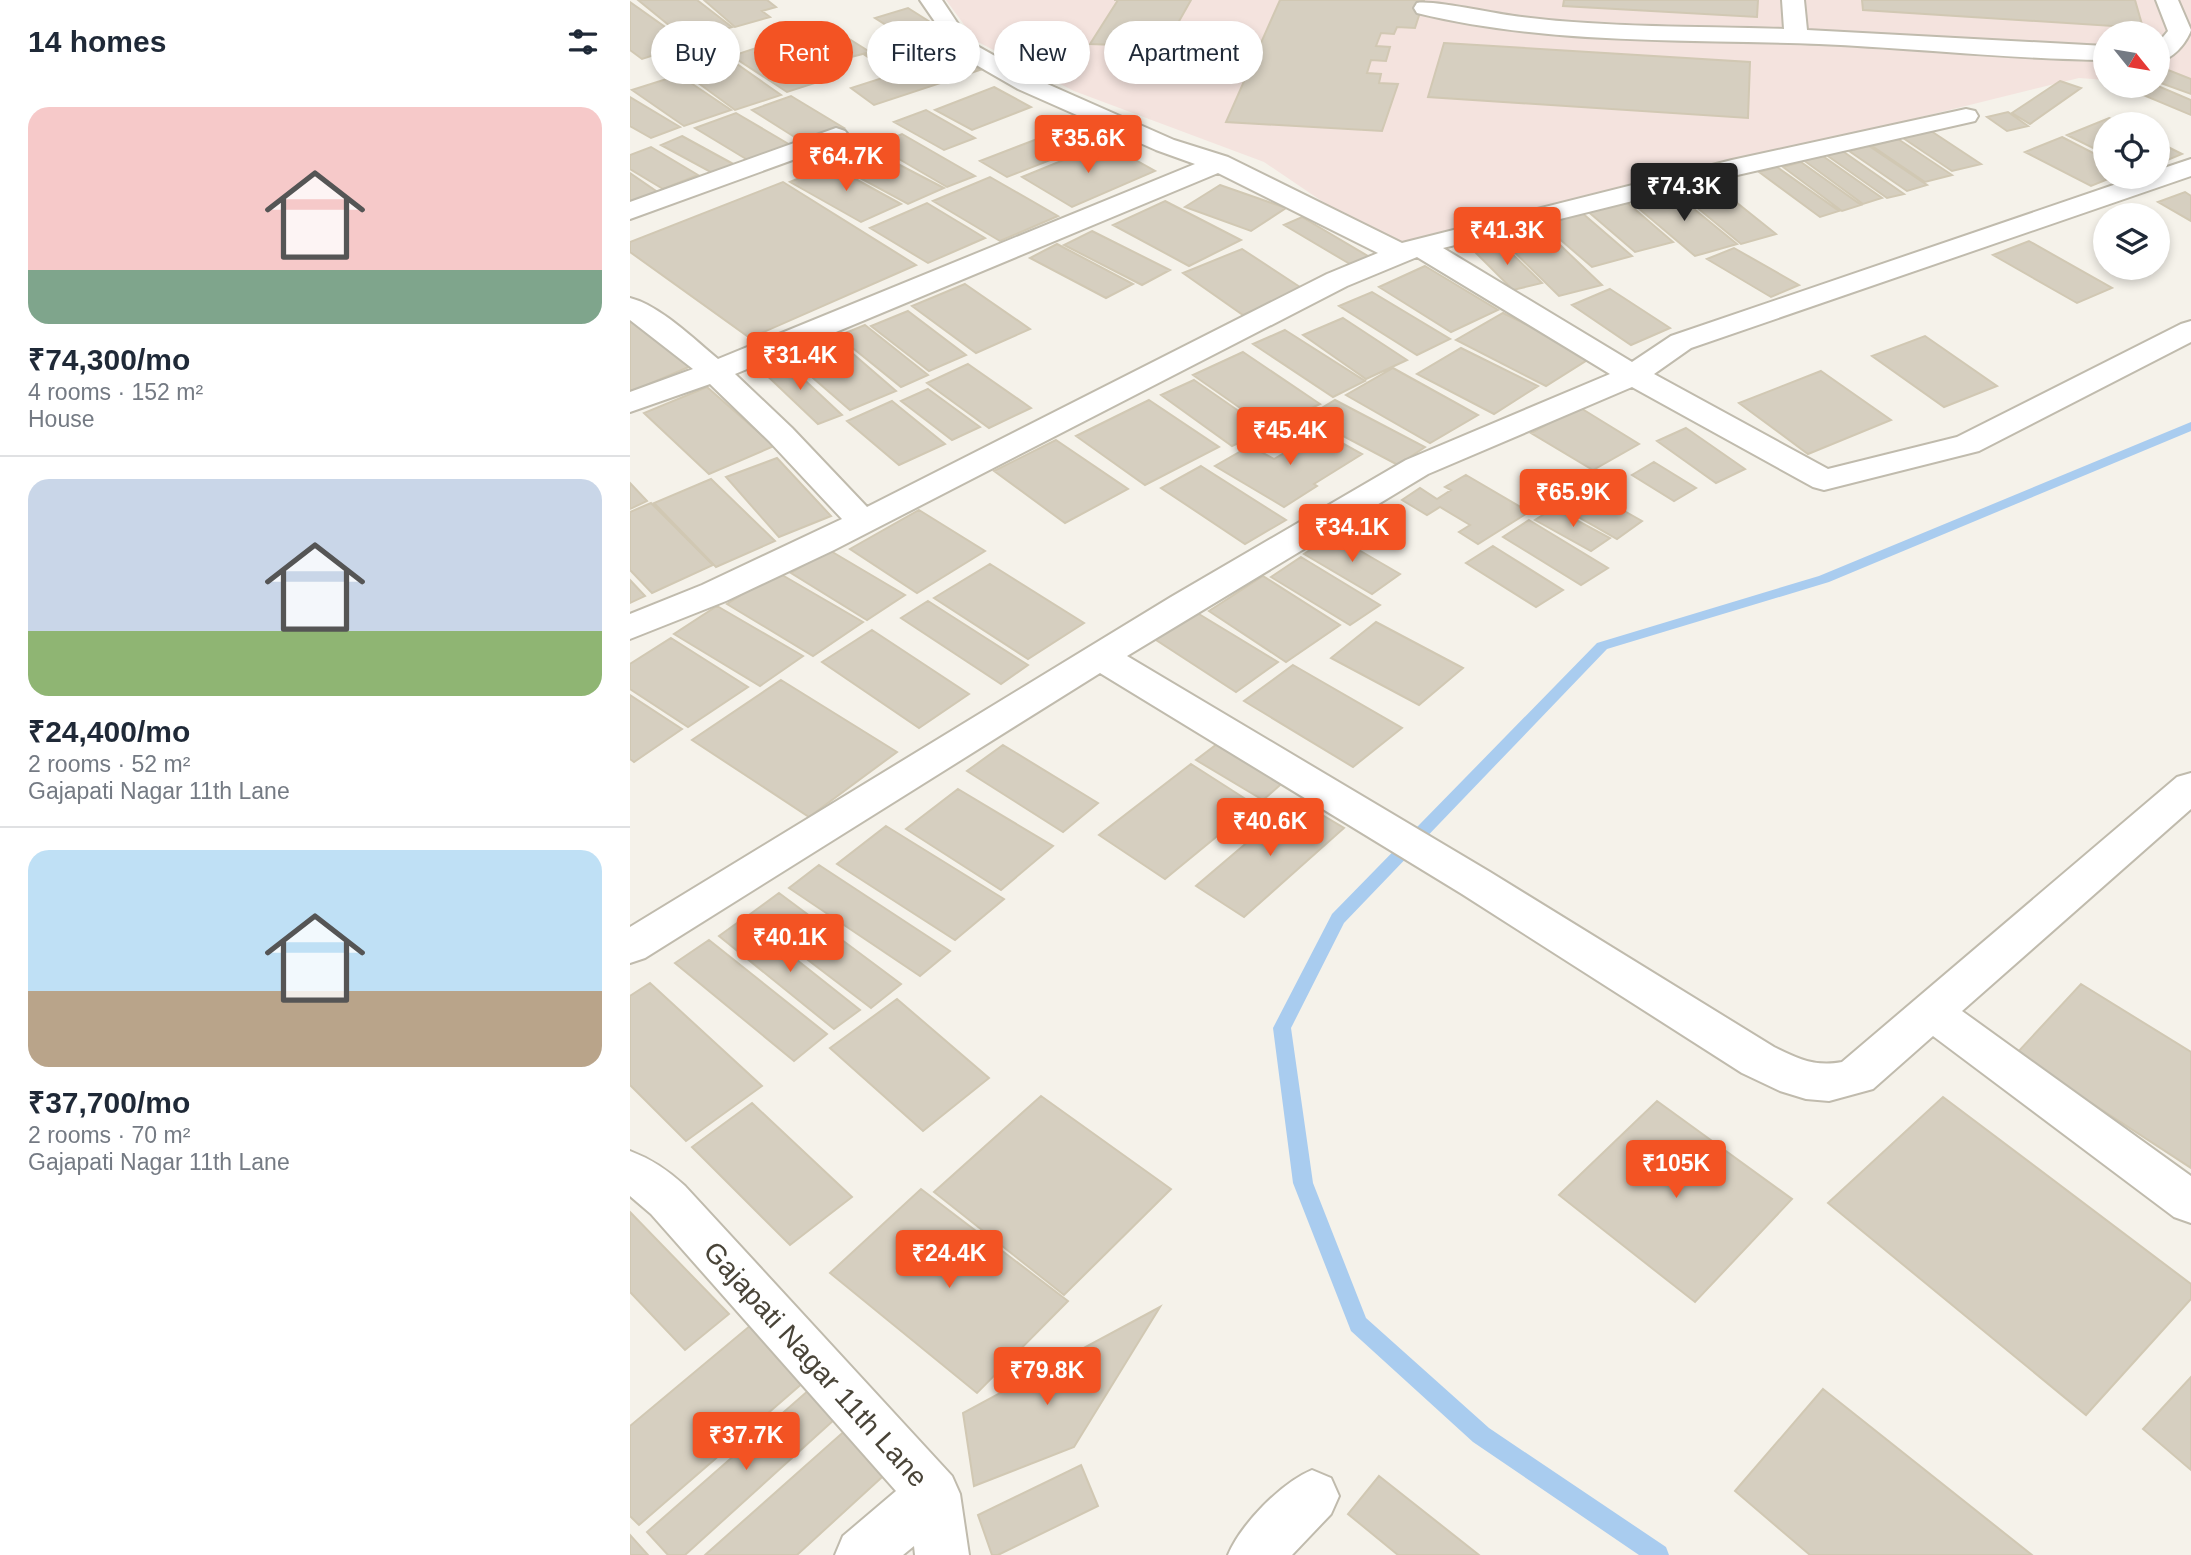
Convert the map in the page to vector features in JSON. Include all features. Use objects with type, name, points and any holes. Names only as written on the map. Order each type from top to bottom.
[{"type":"street","points":[[931,0],[954,32],[960,46],[1027,84],[1165,145],[1219,163],[1410,250],[1824,480],[1968,444],[2191,330]]},
{"type":"street","points":[[1793,0],[1796,37]]},
{"type":"street","points":[[2167,0],[2180,32],[2170,44]]},
{"type":"street","points":[[1425,8],[1475,19],[1613,32],[1796,37],[2093,52]]},
{"type":"street","points":[[630,627],[768,569],[1338,280],[1410,250],[1732,168],[1966,116]]},
{"type":"street","points":[[630,211],[836,136]]},
{"type":"street","points":[[630,403],[713,372],[1219,163]]},
{"type":"street","points":[[630,947],[1101,657],[1417,467],[1633,375],[1681,342],[2191,167]]},
{"type":"street","points":[[630,307],[672,334],[788,440],[862,521]]},
{"type":"street","points":[[1101,657],[1380,824],[1758,1060],[1823,1086],[1857,1076],[2191,787]]},
{"type":"street","points":[[1933,1013],[2191,1203]]},
{"type":"street","name":"Gajapati Nagar 11th Lane","points":[[630,1171],[655,1187],[668,1200],[933,1494],[862,1555]]},
{"type":"street","points":[[933,1494],[942,1555]]},
{"type":"street","points":[[1255,1555],[1312,1496]]},
{"type":"shaded area","points":[[946,0],[2191,0],[2191,85],[2170,84],[2170,21],[2093,21],[2093,79],[2079,78],[1391,248],[1264,162],[1060,84],[1090,84],[1090,21],[994,21],[994,50],[980,43],[980,21],[961,21]]},
{"type":"building","points":[[638,0],[697,0],[724,21],[664,21]]},
{"type":"building","points":[[704,0],[767,0],[776,7],[762,11],[770,17],[740,26],[740,21],[728,21]]},
{"type":"building","points":[[1118,0],[1191,0],[1179,21],[1105,21]]},
{"type":"building","points":[[1280,0],[1424,0],[1415,28],[1397,27],[1394,34],[1381,33],[1376,46],[1390,47],[1386,61],[1371,60],[1367,73],[1381,74],[1379,83],[1398,84],[1382,131],[1226,122],[1243,84],[1263,84],[1263,38]]},
{"type":"building","points":[[1564,0],[1758,0],[1757,17],[1563,6]]},
{"type":"building","points":[[1862,0],[2135,0],[2141,21],[2093,21],[2093,25],[1863,10]]},
{"type":"building","points":[[630,2],[657,21],[651,21],[651,56],[642,59],[630,50]]},
{"type":"building","points":[[908,8],[928,21],[880,21],[875,18]]},
{"type":"building","points":[[1104,22],[1104,44],[1090,44]]},
{"type":"building","points":[[853,41],[867,50],[867,53],[853,56]]},
{"type":"building","points":[[1444,43],[1750,62],[1748,118],[1428,97]]},
{"type":"building","points":[[754,49],[754,70],[740,61],[740,53]]},
{"type":"building","points":[[740,66],[754,76],[754,84],[765,84],[781,95],[735,110],[700,84],[740,84]]},
{"type":"building","points":[[2170,71],[2191,79],[2191,94],[2170,86]]},
{"type":"building","points":[[2060,81],[2081,88],[2030,124],[2012,113]]},
{"type":"building","points":[[867,83],[938,84],[874,105],[851,88]]},
{"type":"building","points":[[651,84],[692,84],[731,110],[684,126],[632,90]]},
{"type":"building","points":[[775,84],[812,84],[787,92]]},
{"type":"building","points":[[994,87],[1031,107],[972,130],[935,110]]},
{"type":"building","points":[[2170,91],[2191,100],[2191,115],[2151,98],[2170,98]]},
{"type":"building","points":[[791,96],[844,128],[804,143],[752,110]]},
{"type":"building","points":[[630,97],[680,127],[651,138],[630,126]]},
{"type":"building","points":[[926,110],[975,138],[944,150],[894,122]]},
{"type":"building","points":[[2008,112],[2028,126],[2007,131],[1987,117]]},
{"type":"building","points":[[736,113],[792,146],[751,162],[695,128]]},
{"type":"building","points":[[1079,123],[1106,138],[1007,177],[980,161]]},
{"type":"building","points":[[2093,124],[2093,148],[2067,135]]},
{"type":"building","points":[[1928,129],[1981,164],[1952,171],[1900,136]]},
{"type":"building","points":[[902,134],[975,176],[947,187],[875,145]]},
{"type":"building","points":[[682,136],[737,166],[716,175],[661,145]]},
{"type":"building","points":[[2062,137],[2093,153],[2093,185],[2091,186],[2025,152]]},
{"type":"building","points":[[1898,139],[1952,175],[1925,182],[1872,146]]},
{"type":"building","points":[[1105,143],[1155,171],[1072,207],[1022,177]]},
{"type":"building","points":[[1869,146],[1927,185],[1907,191],[1849,151]]},
{"type":"building","points":[[651,147],[698,175],[663,189],[630,169],[630,155]]},
{"type":"building","points":[[2170,148],[2182,154],[2170,159]]},
{"type":"building","points":[[871,150],[944,188],[908,204],[836,165]]},
{"type":"building","points":[[1841,150],[1904,194],[1887,198],[1825,154]]},
{"type":"building","points":[[1820,154],[1882,198],[1863,204],[1802,159]]},
{"type":"building","points":[[1801,162],[1861,205],[1842,211],[1783,167]]},
{"type":"building","points":[[830,165],[901,204],[861,222],[790,182]]},
{"type":"building","points":[[1777,167],[1839,211],[1820,217],[1759,172]]},
{"type":"building","points":[[630,173],[659,193],[630,204]]},
{"type":"building","points":[[990,177],[1058,216],[1000,241],[933,201]]},
{"type":"building","points":[[783,182],[916,265],[750,338],[630,252],[630,242]]},
{"type":"building","points":[[1711,182],[1776,234],[1741,244],[1677,191]]},
{"type":"building","points":[[1220,185],[1286,208],[1251,231],[1185,207]]},
{"type":"building","points":[[1672,191],[1737,244],[1695,256],[1631,202]]},
{"type":"building","points":[[2185,192],[2191,196],[2191,221],[2170,209],[2170,203],[2158,202]]},
{"type":"building","points":[[1623,199],[1673,242],[1635,252],[1585,209]]},
{"type":"building","points":[[1165,201],[1241,240],[1189,266],[1113,225]]},
{"type":"building","points":[[927,203],[985,238],[928,263],[870,228]]},
{"type":"building","points":[[1581,212],[1632,256],[1592,267],[1541,223]]},
{"type":"building","points":[[1302,217],[1373,259],[1355,267],[1284,225]]},
{"type":"building","points":[[1537,223],[1602,285],[1559,296],[1495,233]]},
{"type":"building","points":[[1092,231],[1170,270],[1142,285],[1064,245]]},
{"type":"building","points":[[2029,241],[2093,277],[2093,280],[2112,288],[2077,303],[1993,255]]},
{"type":"building","points":[[1501,243],[1542,283],[1513,290],[1473,250]]},
{"type":"building","points":[[1057,244],[1133,284],[1106,298],[1030,258]]},
{"type":"building","points":[[1734,248],[1799,285],[1771,297],[1707,259]]},
{"type":"building","points":[[1242,249],[1303,289],[1243,315],[1183,273]]},
{"type":"building","points":[[1425,266],[1498,310],[1451,332],[1379,287]]},
{"type":"building","points":[[965,284],[1030,329],[976,353],[912,306]]},
{"type":"building","points":[[1610,289],[1670,328],[1631,345],[1572,305]]},
{"type":"building","points":[[1372,292],[1450,339],[1417,355],[1339,306]]},
{"type":"building","points":[[908,311],[966,355],[929,371],[871,326]]},
{"type":"building","points":[[1503,313],[1592,357],[1546,386],[1456,340]]},
{"type":"building","points":[[1343,318],[1407,360],[1366,379],[1303,335]]},
{"type":"building","points":[[630,319],[691,366],[633,391],[630,389]]},
{"type":"building","points":[[865,325],[928,375],[901,387],[838,336]]},
{"type":"building","points":[[1285,330],[1365,381],[1333,397],[1253,344]]},
{"type":"building","points":[[1925,336],[1997,386],[1944,407],[1872,356]]},
{"type":"building","points":[[837,340],[896,391],[850,410],[790,358]]},
{"type":"building","points":[[1461,348],[1538,386],[1494,414],[1417,374]]},
{"type":"building","points":[[1243,352],[1320,404],[1269,428],[1193,375]]},
{"type":"building","points":[[782,359],[842,415],[818,424],[759,368]]},
{"type":"building","points":[[968,364],[1031,408],[989,428],[927,383]]},
{"type":"building","points":[[1393,368],[1478,415],[1430,443],[1346,395]]},
{"type":"building","points":[[1821,371],[1891,420],[1808,454],[1739,403]]},
{"type":"building","points":[[1194,380],[1266,430],[1232,446],[1161,395]]},
{"type":"building","points":[[707,387],[774,446],[709,474],[644,413]]},
{"type":"building","points":[[928,389],[980,427],[952,440],[901,401]]},
{"type":"building","points":[[1149,400],[1219,447],[1145,485],[1076,436]]},
{"type":"building","points":[[1335,400],[1425,447],[1398,465],[1307,417]]},
{"type":"building","points":[[892,401],[945,444],[899,465],[847,421]]},
{"type":"building","points":[[1579,407],[1639,444],[1593,470],[1531,433]]},
{"type":"building","points":[[1315,428],[1362,454],[1314,484],[1317,486],[1284,507],[1215,466],[1250,446],[1274,459],[1294,447],[1288,444]]},
{"type":"building","points":[[1686,428],[1745,469],[1716,483],[1657,441]]},
{"type":"building","points":[[1056,440],[1128,489],[1065,523],[994,471]]},
{"type":"building","points":[[777,458],[831,516],[779,537],[726,477]]},
{"type":"building","points":[[1654,462],[1696,488],[1674,501],[1632,475]]},
{"type":"building","points":[[1201,466],[1286,520],[1245,544],[1161,488]]},
{"type":"building","points":[[1466,475],[1529,512],[1478,544],[1459,532],[1470,525],[1440,507],[1427,515],[1402,500],[1420,488],[1437,499],[1451,490],[1445,487]]},
{"type":"building","points":[[711,479],[775,541],[716,567],[654,503]]},
{"type":"building","points":[[630,483],[647,501],[630,509]]},
{"type":"building","points":[[1585,489],[1642,521],[1617,539],[1559,506]]},
{"type":"building","points":[[651,503],[713,565],[652,593],[630,570],[630,512]]},
{"type":"building","points":[[1554,508],[1610,538],[1591,551],[1535,520]]},
{"type":"building","points":[[919,510],[985,551],[917,593],[850,549]]},
{"type":"building","points":[[1529,520],[1608,568],[1581,585],[1503,537]]},
{"type":"building","points":[[1333,535],[1400,574],[1372,594],[1304,554]]},
{"type":"building","points":[[1493,546],[1563,590],[1536,607],[1466,563]]},
{"type":"building","points":[[829,550],[905,595],[867,620],[791,573]]},
{"type":"building","points":[[1301,557],[1380,605],[1350,625],[1271,577]]},
{"type":"building","points":[[990,564],[1084,623],[1028,659],[934,598]]},
{"type":"building","points":[[777,572],[863,622],[813,656],[727,604]]},
{"type":"building","points":[[1263,576],[1340,625],[1286,662],[1209,611]]},
{"type":"building","points":[[630,580],[645,596],[630,603]]},
{"type":"building","points":[[928,601],[1028,665],[1001,684],[901,618]]},
{"type":"building","points":[[717,606],[803,656],[760,686],[674,634]]},
{"type":"building","points":[[1194,611],[1278,662],[1236,692],[1153,638]]},
{"type":"building","points":[[1376,622],[1463,668],[1419,705],[1331,658]]},
{"type":"building","points":[[872,630],[969,694],[919,728],[822,662]]},
{"type":"building","points":[[671,638],[748,687],[688,727],[630,689],[630,664]]},
{"type":"building","points":[[1293,665],[1402,728],[1353,767],[1244,701]]},
{"type":"building","points":[[781,680],[897,752],[809,817],[692,740]]},
{"type":"building","points":[[630,695],[682,729],[634,762],[630,759]]},
{"type":"building","points":[[1221,741],[1287,779],[1263,800],[1196,760]]},
{"type":"building","points":[[1003,745],[1098,803],[1063,832],[967,771]]},
{"type":"building","points":[[1191,764],[1255,805],[1165,879],[1099,835]]},
{"type":"building","points":[[958,789],[1053,846],[1001,890],[906,829]]},
{"type":"building","points":[[1297,800],[1344,828],[1244,917],[1196,886]]},
{"type":"building","points":[[886,826],[1004,899],[955,940],[837,864]]},
{"type":"building","points":[[819,865],[950,951],[920,976],[789,888]]},
{"type":"building","points":[[779,893],[901,984],[871,1008],[749,915]]},
{"type":"building","points":[[744,918],[860,1010],[834,1029],[719,936]]},
{"type":"building","points":[[709,940],[827,1034],[794,1061],[675,963]]},
{"type":"building","points":[[650,983],[762,1086],[686,1141],[630,1085],[630,996]]},
{"type":"building","points":[[2081,984],[2191,1052],[2191,1168],[2016,1054]]},
{"type":"building","points":[[897,999],[989,1078],[923,1131],[830,1048]]},
{"type":"building","points":[[1041,1096],[1171,1189],[1064,1295],[934,1192]]},
{"type":"building","points":[[1943,1097],[2191,1284],[2191,1299],[2086,1415],[1828,1203]]},
{"type":"building","points":[[1657,1101],[1792,1199],[1695,1302],[1559,1195]]},
{"type":"building","points":[[752,1103],[852,1197],[790,1245],[692,1147]]},
{"type":"building","points":[[921,1189],[1068,1301],[977,1393],[830,1273]]},
{"type":"building","points":[[630,1212],[729,1314],[685,1350],[630,1292]]},
{"type":"building","points":[[1160,1307],[1074,1447],[974,1486],[963,1413]]},
{"type":"building","points":[[757,1320],[812,1375],[639,1525],[630,1516],[630,1426]]},
{"type":"building","points":[[2191,1377],[2191,1470],[2143,1429]]},
{"type":"building","points":[[818,1382],[846,1409],[685,1555],[668,1555],[647,1532]]},
{"type":"building","points":[[1823,1389],[2032,1555],[1810,1555],[1735,1491]]},
{"type":"building","points":[[849,1427],[892,1468],[797,1555],[705,1555]]},
{"type":"building","points":[[1081,1465],[1098,1506],[998,1555],[992,1555],[978,1515]]},
{"type":"building","points":[[1379,1476],[1479,1555],[1398,1555],[1348,1514]]},
{"type":"building","points":[[630,1535],[648,1555],[630,1555]]},
{"type":"waterway","points":[[1658,1555],[1481,1435],[1358,1324],[1303,1183],[1282,1028],[1338,919],[1602,646],[1824,579],[2191,426]]}]
